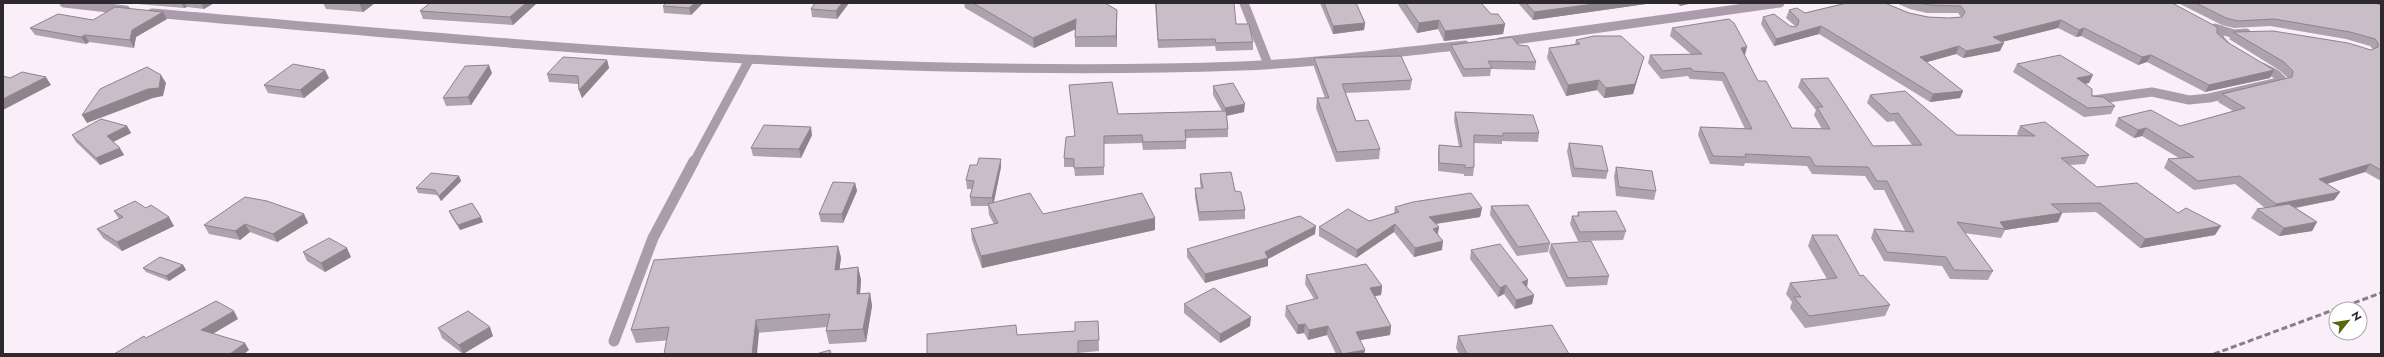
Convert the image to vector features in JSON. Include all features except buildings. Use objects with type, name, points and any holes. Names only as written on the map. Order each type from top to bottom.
[{"type":"street","points":[[64,3],[138,11],[548,46],[749,60],[874,66],[1098,69],[1268,64],[1477,44]]},
{"type":"street","points":[[1244,3],[1268,64]]},
{"type":"street","points":[[1736,3],[1744,9]]},
{"type":"street","points":[[1492,43],[1780,3]]},
{"type":"street","points":[[1762,6],[1774,15]]},
{"type":"street","points":[[2205,24],[2220,31],[2234,34],[2257,32]]},
{"type":"street","points":[[2220,31],[2219,38],[2232,51]]},
{"type":"street","points":[[614,341],[652,238],[749,60]]},
{"type":"street","points":[[2093,100],[2152,92],[2189,100],[2209,98],[2283,81],[2276,74],[2256,63]]},
{"type":"railway","points":[[2359,301],[2381,293]]},
{"type":"railway","points":[[2214,354],[2328,312]]}]
